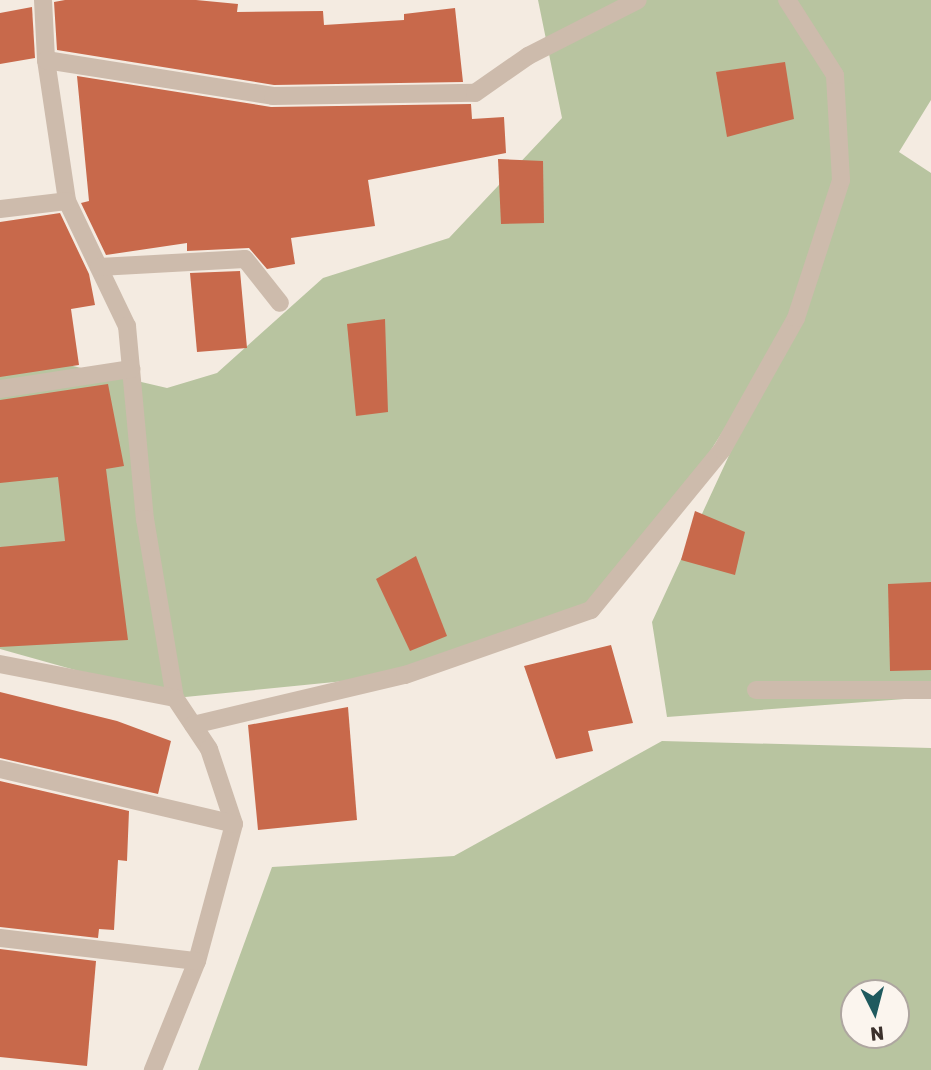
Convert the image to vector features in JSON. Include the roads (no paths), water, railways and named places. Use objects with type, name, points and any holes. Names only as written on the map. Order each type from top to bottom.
[{"type":"street","points":[[43,0],[46,60],[67,201],[127,326],[145,519],[175,698],[209,749],[234,824],[197,961],[153,1070]]},
{"type":"street","points":[[46,60],[273,96],[475,93],[527,55],[638,0]]},
{"type":"street","points":[[193,725],[405,675],[591,610],[722,450],[796,318],[842,180],[835,75],[787,0]]},
{"type":"street","points":[[0,209],[67,201]]},
{"type":"street","points":[[99,268],[245,259],[280,303]]},
{"type":"street","points":[[0,389],[131,369]]},
{"type":"street","points":[[0,664],[175,698]]},
{"type":"street","points":[[756,690],[931,690]]},
{"type":"street","points":[[0,769],[234,824]]},
{"type":"street","points":[[0,938],[197,961]]}]
